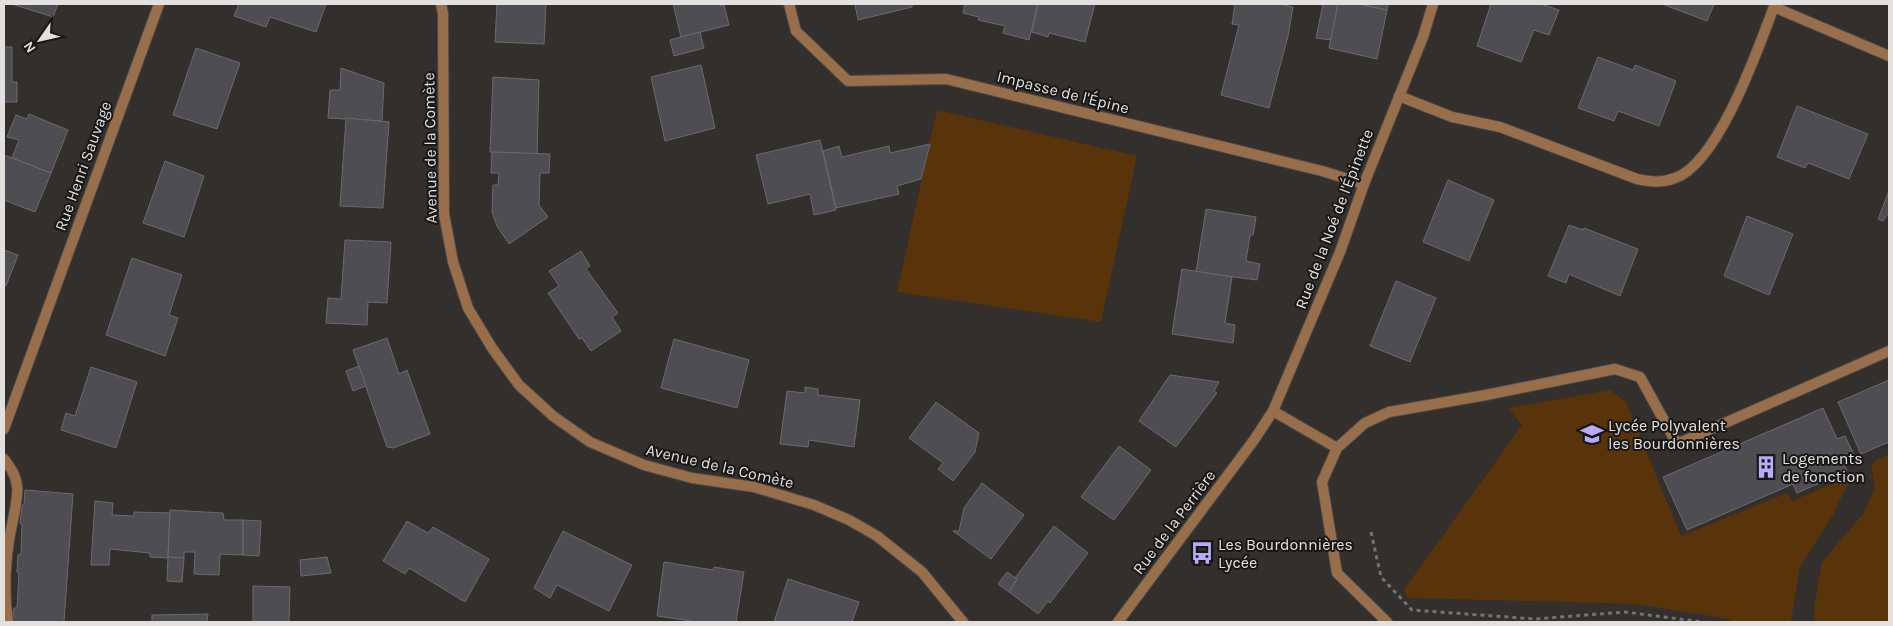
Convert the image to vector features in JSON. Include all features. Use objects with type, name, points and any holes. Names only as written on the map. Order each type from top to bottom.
[{"type":"street","name":"Rue Henri Sauvage","points":[[4,429],[159,4]]},
{"type":"street","name":"Avenue de la Comète","points":[[441,4],[443,13],[444,214],[453,262],[468,308],[492,348],[519,385],[553,416],[590,442],[644,465],[692,478],[754,486],[814,505],[849,520],[877,536],[922,572],[963,622]]},
{"type":"street","name":"Impasse de l'Épine","points":[[789,4],[796,31],[848,81],[946,79],[1322,171],[1364,184]]},
{"type":"street","name":"Rue de la Noé de l'Épinette","points":[[1254,440],[1273,411],[1340,252],[1364,184],[1423,37],[1433,4]]},
{"type":"street","points":[[1399,96],[1452,117],[1500,127],[1638,179],[1655,182],[1676,178],[1692,168],[1707,152],[1738,97],[1774,5],[1889,56]]},
{"type":"street","points":[[1387,622],[1337,573],[1322,482],[1337,448],[1365,423],[1389,412],[1615,369],[1640,377],[1677,444],[1889,352]]},
{"type":"street","points":[[1273,411],[1337,448]]},
{"type":"street","name":"Rue de la Perrière","points":[[1118,622],[1254,440]]},
{"type":"street","points":[[4,459],[14,472],[18,488],[8,544],[6,608],[8,622]]},
{"type":"path","points":[[1371,532],[1381,577],[1412,610],[1535,619],[1625,612],[1704,622]]},
{"type":"shaded area","points":[[937,110],[1137,156],[1101,322],[897,292]]},
{"type":"shaded area","points":[[1610,390],[1626,402],[1681,536],[1787,493],[1792,501],[1847,477],[1848,483],[1833,515],[1800,567],[1791,622],[1732,622],[1728,619],[1637,604],[1409,598],[1403,591],[1522,425],[1508,408]]},
{"type":"shaded area","points":[[1889,454],[1889,622],[1815,622],[1814,608],[1822,562],[1863,514],[1875,488],[1871,465],[1876,460]]},
{"type":"building","points":[[12,4],[58,4],[53,17]]},
{"type":"building","points":[[239,4],[326,4],[316,32],[270,17],[266,27],[234,16]]},
{"type":"building","points":[[497,4],[546,4],[544,44],[495,42]]},
{"type":"building","points":[[673,4],[724,5],[729,25],[681,37]]},
{"type":"building","points":[[855,4],[912,4],[912,7],[858,20]]},
{"type":"building","points":[[965,4],[1038,4],[1029,40],[1003,33],[1005,26],[978,20],[979,17],[963,13]]},
{"type":"building","points":[[1038,4],[1095,4],[1085,42],[1049,33],[1048,37],[1032,32]]},
{"type":"building","points":[[1235,4],[1280,4],[1293,7],[1288,36],[1269,108],[1221,95],[1239,25],[1232,24]]},
{"type":"building","points":[[1323,4],[1338,4],[1331,40],[1316,38]]},
{"type":"building","points":[[1338,4],[1359,4],[1387,10],[1377,59],[1329,48]]},
{"type":"building","points":[[1359,4],[1388,4],[1387,10]]},
{"type":"building","points":[[1491,4],[1541,4],[1559,10],[1549,35],[1534,30],[1521,62],[1477,46]]},
{"type":"building","points":[[1662,4],[1714,4],[1707,21]]},
{"type":"building","points":[[700,32],[704,48],[674,56],[670,40]]},
{"type":"building","points":[[4,47],[12,47],[12,82],[17,82],[17,102],[4,102]]},
{"type":"building","points":[[196,48],[240,63],[217,129],[173,115]]},
{"type":"building","points":[[1598,57],[1633,70],[1635,65],[1676,81],[1659,126],[1618,111],[1614,121],[1578,108]]},
{"type":"building","points":[[701,65],[715,128],[665,141],[651,77]]},
{"type":"building","points":[[341,68],[384,83],[382,121],[328,118],[330,90],[340,90]]},
{"type":"building","points":[[493,77],[539,80],[537,154],[490,152]]},
{"type":"building","points":[[1797,106],[1868,134],[1849,179],[1808,163],[1805,168],[1777,157]]},
{"type":"building","points":[[29,114],[68,130],[51,173],[12,158],[19,140],[7,137],[16,115],[27,119]]},
{"type":"building","points":[[346,118],[389,122],[383,208],[340,206]]},
{"type":"building","points":[[820,140],[836,210],[814,215],[810,194],[768,204],[756,155]]},
{"type":"building","points":[[930,144],[921,179],[897,186],[899,194],[836,208],[823,151],[839,146],[842,157],[889,146],[890,153]]},
{"type":"building","points":[[492,152],[550,154],[549,173],[540,173],[539,205],[548,217],[509,244],[497,226],[492,212],[493,185],[498,185],[499,173],[491,173]]},
{"type":"building","points":[[4,155],[51,173],[35,212],[4,200]]},
{"type":"building","points":[[165,161],[204,176],[184,237],[143,223]]},
{"type":"building","points":[[1448,180],[1494,200],[1469,261],[1423,242]]},
{"type":"building","points":[[1889,191],[1889,212],[1883,221],[1878,219]]},
{"type":"building","points":[[1206,209],[1256,217],[1253,235],[1250,235],[1246,261],[1260,264],[1257,280],[1196,272]]},
{"type":"building","points":[[1747,216],[1793,234],[1769,295],[1724,276]]},
{"type":"building","points":[[1569,225],[1583,230],[1584,228],[1638,249],[1620,296],[1569,274],[1566,283],[1548,276]]},
{"type":"building","points":[[345,240],[391,242],[387,303],[368,302],[367,325],[326,323],[328,298],[341,299]]},
{"type":"building","points":[[4,250],[18,255],[6,286],[4,285]]},
{"type":"building","points":[[581,251],[590,266],[586,269],[618,313],[612,317],[621,331],[591,351],[582,338],[579,339],[548,293],[559,286],[549,271]]},
{"type":"building","points":[[132,258],[182,275],[169,315],[178,318],[165,356],[106,335]]},
{"type":"building","points":[[1182,269],[1232,277],[1225,323],[1235,325],[1233,343],[1172,334]]},
{"type":"building","points":[[1396,281],[1436,298],[1410,362],[1370,346]]},
{"type":"building","points":[[387,338],[399,374],[407,370],[430,434],[393,448],[387,447],[353,350]]},
{"type":"building","points":[[674,339],[749,360],[737,408],[661,388]]},
{"type":"building","points":[[359,366],[366,386],[353,391],[346,371]]},
{"type":"building","points":[[91,367],[137,382],[116,448],[61,430],[66,413],[75,416]]},
{"type":"building","points":[[1170,375],[1219,382],[1214,391],[1217,393],[1176,447],[1139,421]]},
{"type":"building","name":"Logements de fonction","points":[[1889,380],[1889,442],[1861,454],[1838,402]]},
{"type":"building","points":[[805,387],[818,389],[818,395],[860,400],[854,447],[809,440],[808,447],[780,444],[787,391],[805,393]]},
{"type":"building","points":[[936,402],[979,433],[975,452],[953,481],[938,469],[943,463],[909,438]]},
{"type":"building","name":"Logements de fonction","points":[[1823,408],[1837,439],[1845,436],[1855,457],[1843,462],[1847,471],[1797,493],[1793,484],[1687,530],[1663,477]]},
{"type":"building","points":[[1119,446],[1151,470],[1114,520],[1081,497]]},
{"type":"building","points":[[982,483],[1024,515],[991,559],[953,531],[959,531],[964,508]]},
{"type":"building","points":[[25,490],[73,494],[64,622],[13,622],[14,608],[17,608],[18,555],[21,554],[22,524],[20,524]]},
{"type":"building","points":[[95,501],[113,503],[112,515],[134,516],[134,512],[170,513],[168,558],[150,557],[150,553],[110,549],[109,565],[91,565]]},
{"type":"building","points":[[170,510],[223,513],[224,520],[243,520],[243,555],[220,554],[219,575],[194,574],[195,552],[184,552],[184,558],[168,557]]},
{"type":"building","points":[[243,520],[261,521],[259,556],[243,555]]},
{"type":"building","points":[[407,521],[428,533],[433,527],[489,559],[465,602],[409,568],[405,574],[383,561]]},
{"type":"building","points":[[1054,526],[1088,553],[1050,603],[1048,601],[1038,614],[1009,592],[1017,579],[1015,578]]},
{"type":"building","points":[[563,531],[632,565],[609,611],[557,585],[550,598],[534,588]]},
{"type":"building","points":[[168,557],[184,558],[182,582],[167,581]]},
{"type":"building","points":[[327,557],[331,573],[301,576],[300,560]]},
{"type":"building","points":[[664,562],[713,570],[714,567],[744,572],[736,622],[698,622],[657,616]]},
{"type":"building","points":[[1007,572],[1017,579],[1009,592],[998,584]]},
{"type":"building","points":[[788,579],[859,602],[852,622],[774,622]]},
{"type":"building","points":[[253,586],[290,587],[289,622],[253,622]]},
{"type":"building","points":[[208,614],[207,622],[152,622],[152,615]]},
{"type":"place","name":"Lycée Polyvalent les Bourdonnières","points":[[1592,434]]},
{"type":"place","name":"Logements de fonction","points":[[1766,467]]},
{"type":"place","name":"Les Bourdonnières Lycée","points":[[1202,553]]}]
